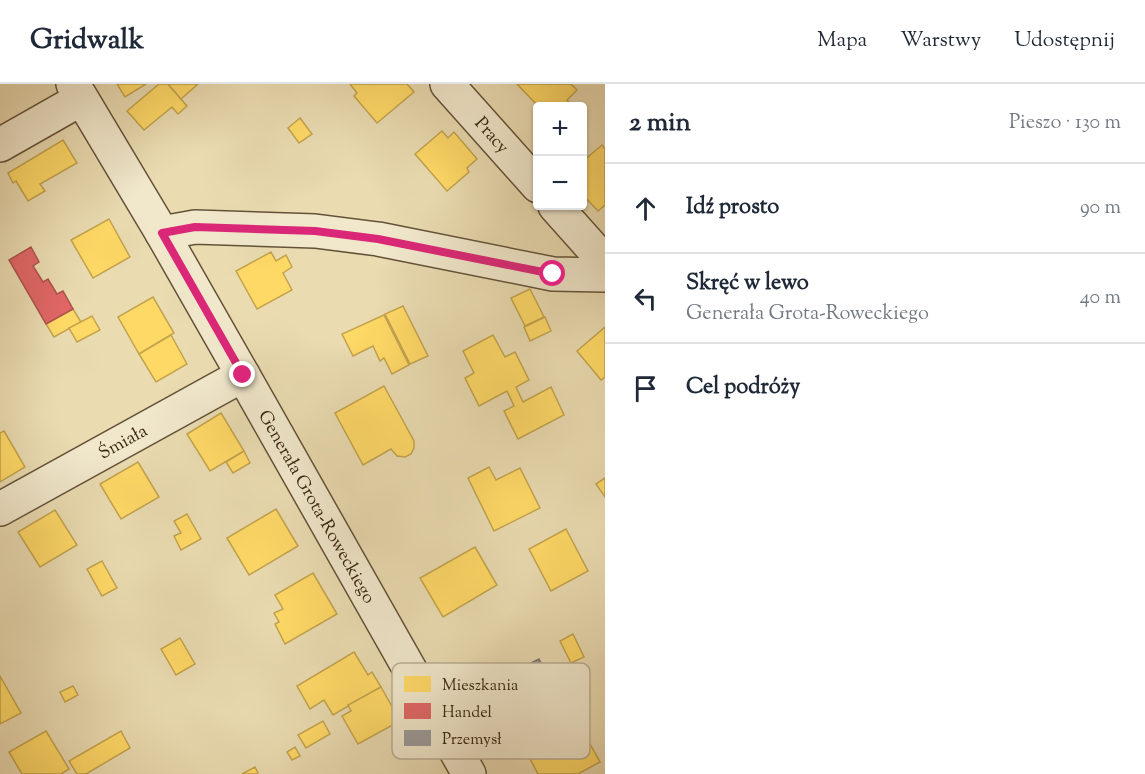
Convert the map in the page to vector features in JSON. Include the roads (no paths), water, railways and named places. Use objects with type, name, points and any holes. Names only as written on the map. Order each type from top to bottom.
[{"type":"street","name":"Pracy","points":[[447,84],[533,181]]},
{"type":"street","points":[[0,145],[77,91]]},
{"type":"street","name":"Generała Grota-Roweckiego","points":[[77,91],[162,233],[406,663]]},
{"type":"street","points":[[559,210],[605,262]]},
{"type":"street","points":[[162,233],[195,227],[315,231],[378,239],[553,274],[605,276]]},
{"type":"street","name":"Śmiała","points":[[0,509],[243,375]]},
{"type":"street","name":"Generała Grota-Roweckiego","points":[[461,759],[469,774]]}]
